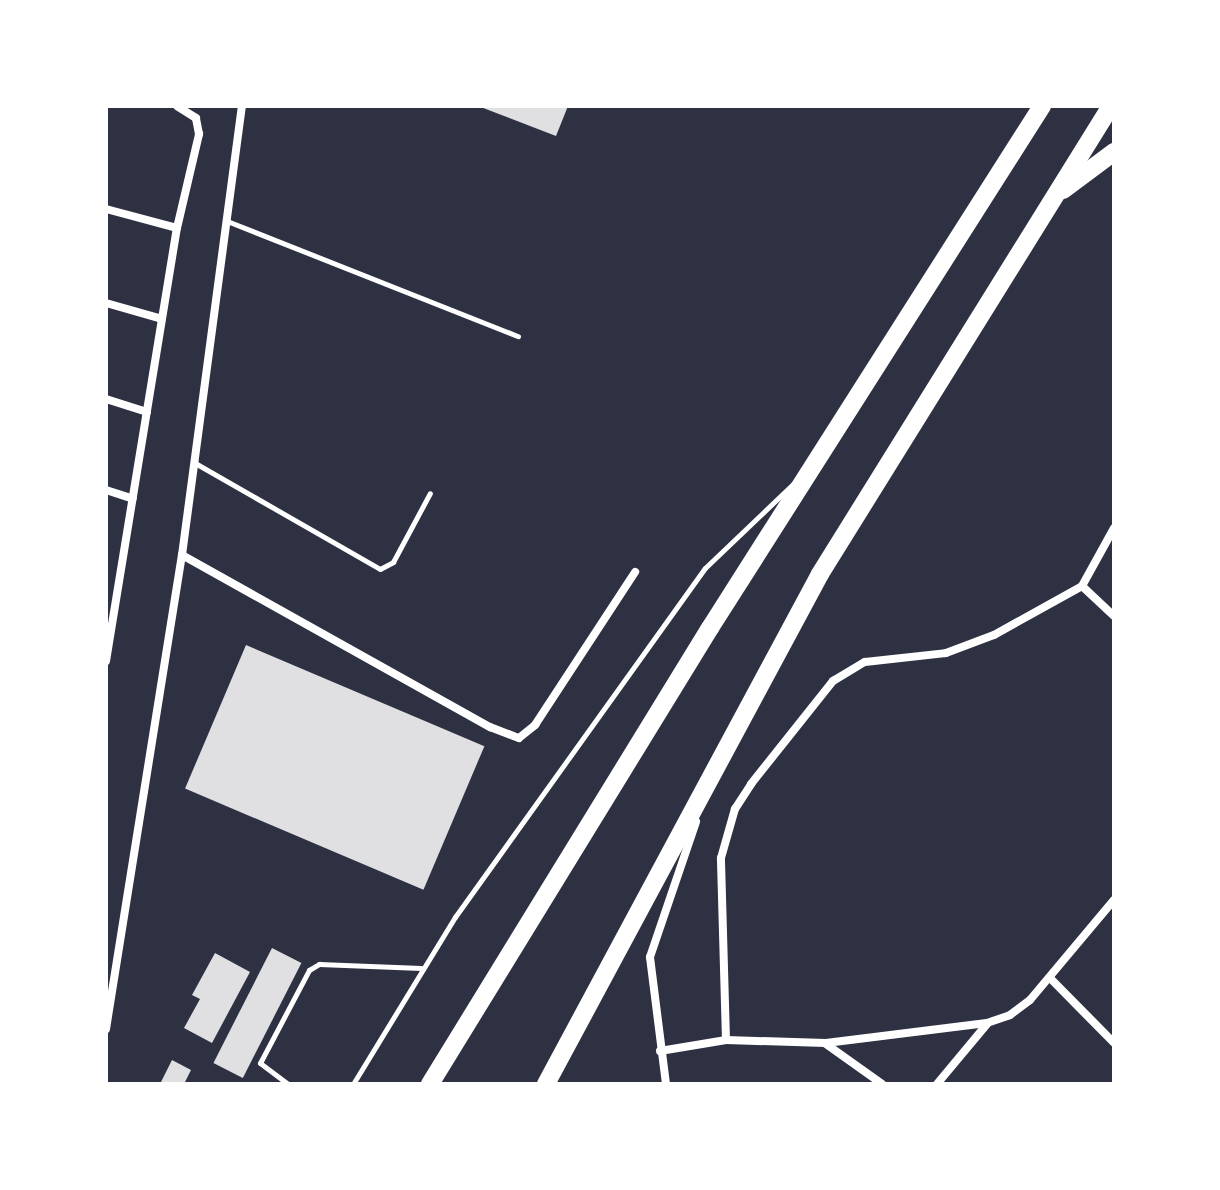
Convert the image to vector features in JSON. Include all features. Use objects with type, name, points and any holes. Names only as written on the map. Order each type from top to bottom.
[{"type":"highway","points":[[430,1084],[813,463],[1042,106]]},
{"type":"highway","points":[[546,1084],[820,574],[1111,106]]},
{"type":"highway","points":[[1052,199],[1114,152]]},
{"type":"street","points":[[106,661],[110,617],[133,499],[177,228],[199,134],[196,118],[177,106]]},
{"type":"street","points":[[106,1029],[182,555],[242,106]]},
{"type":"street","points":[[106,209],[177,228]]},
{"type":"street","points":[[106,303],[162,319]]},
{"type":"street","points":[[106,399],[147,412]]},
{"type":"street","points":[[106,490],[133,499]]},
{"type":"street","points":[[726,1040],[720,902],[726,833],[751,784],[796,727],[848,670],[883,658],[967,648],[1082,586],[1114,528]]},
{"type":"street","points":[[182,555],[490,727],[519,738],[535,725],[635,572]]},
{"type":"street","points":[[1082,586],[1114,616]]},
{"type":"street","points":[[666,1084],[650,957],[666,900],[719,762]]},
{"type":"street","points":[[660,1051],[726,1040],[826,1043],[987,1023],[1010,1015],[1050,978],[1114,900]]},
{"type":"street","points":[[106,965],[116,968]]},
{"type":"street","points":[[1050,978],[1114,1043]]},
{"type":"street","points":[[937,1084],[987,1023]]},
{"type":"street","points":[[826,1043],[879,1083]]},
{"type":"lane","points":[[226,220],[518,336]]},
{"type":"lane","points":[[195,463],[380,569],[393,562],[430,493]]},
{"type":"lane","points":[[353,1084],[421,968],[705,568],[813,463]]},
{"type":"lane","points":[[288,1084],[260,1063],[309,970],[319,964],[421,968]]},
{"type":"building","points":[[478,106],[568,106],[556,136]]},
{"type":"building","points":[[246,645],[484,746],[423,890],[185,789]]},
{"type":"building","points":[[272,948],[301,963],[243,1078],[213,1063]]},
{"type":"building","points":[[215,953],[250,972],[212,1043],[184,1028],[200,999],[192,995]]},
{"type":"building","points":[[172,1060],[191,1070],[184,1084],[160,1084]]}]
